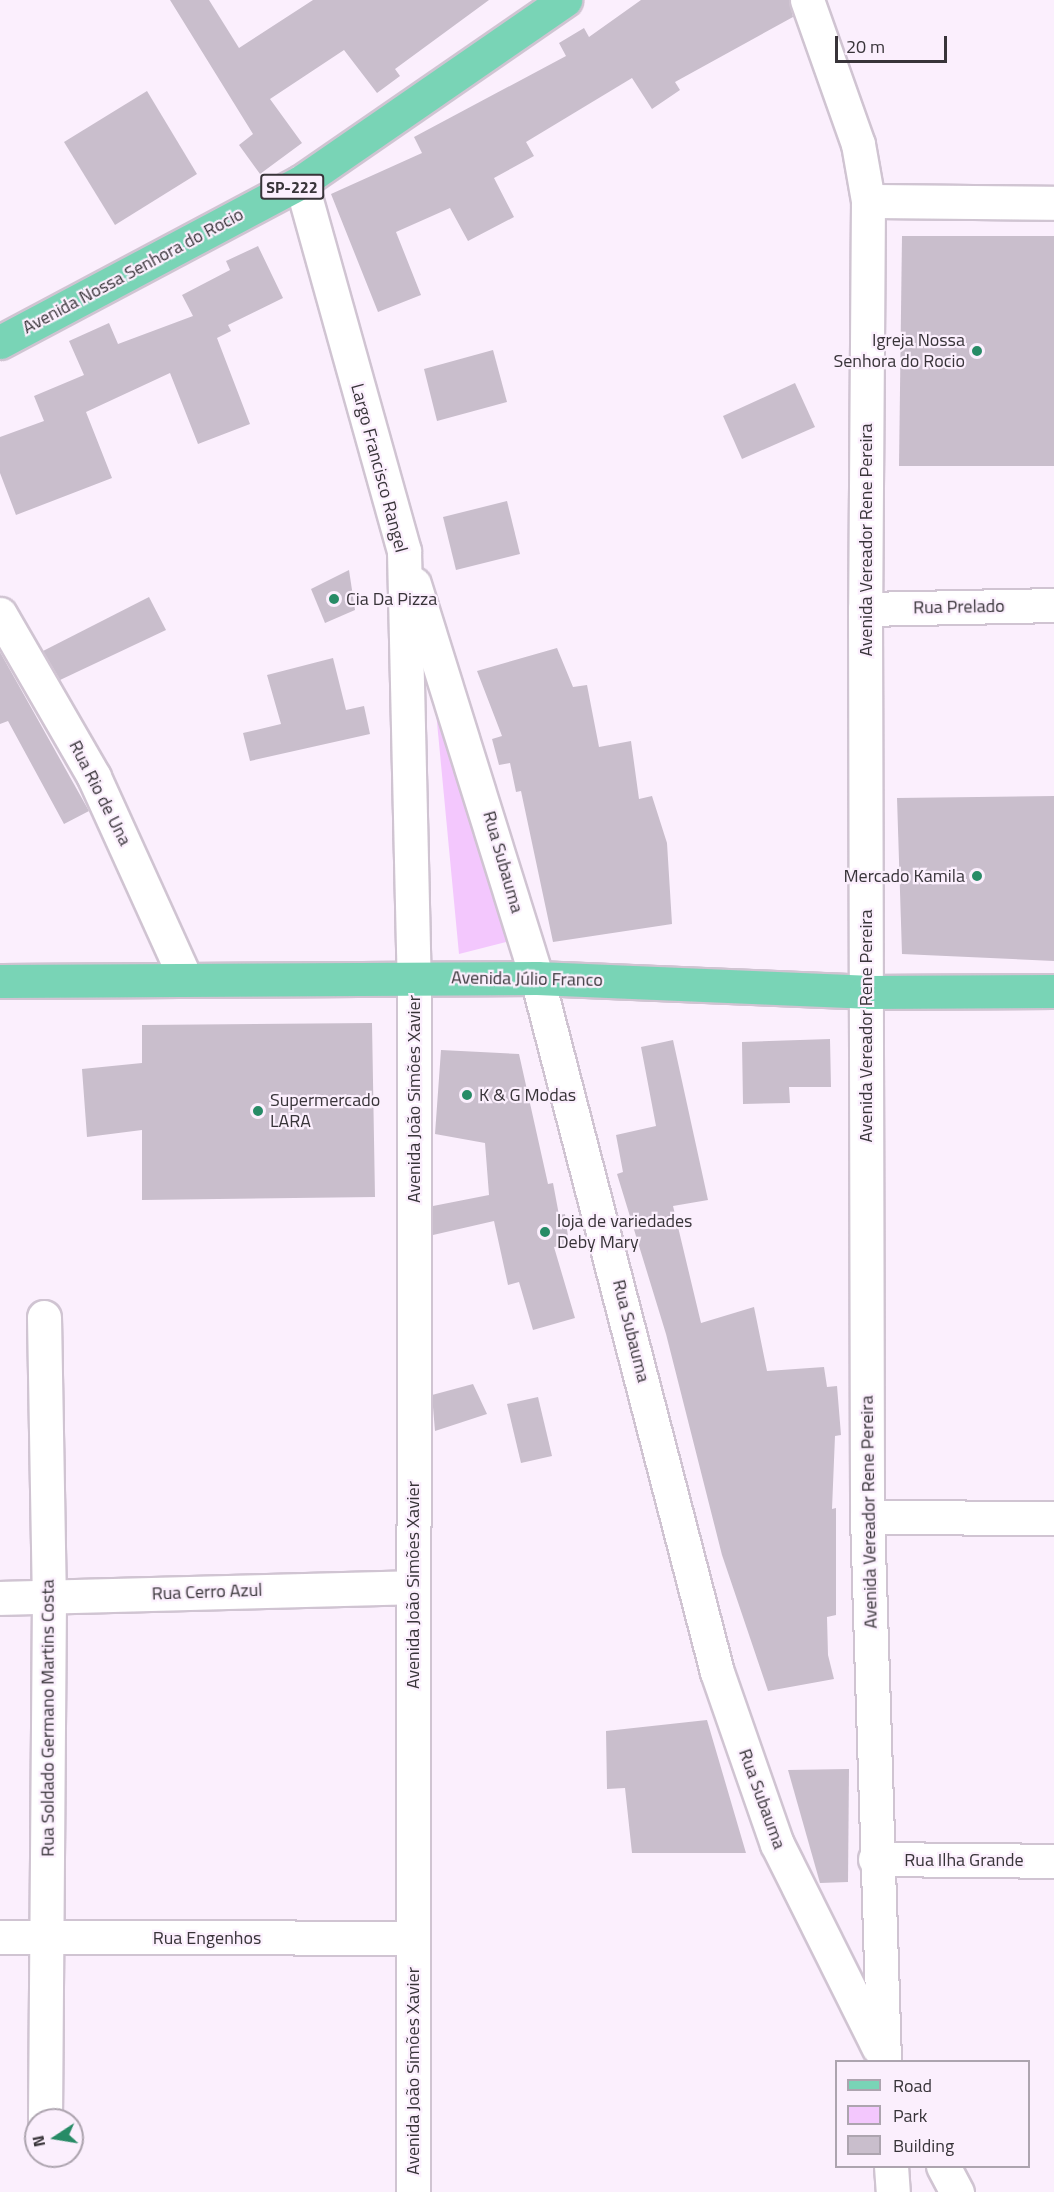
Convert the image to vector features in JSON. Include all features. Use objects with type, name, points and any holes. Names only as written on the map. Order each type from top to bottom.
[{"type":"main road","name":"Avenida Nossa Senhora do Rocio","points":[[0,342],[301,182],[565,0]]},
{"type":"main road","name":"Avenida Júlio Franco","points":[[0,981],[185,978],[537,978],[866,992],[1054,990]]},
{"type":"street","name":"Avenida Vereador Rene Pereira","points":[[807,0],[858,144],[868,201],[864,609],[867,1517],[875,1859],[884,2060]]},
{"type":"street","name":"Largo Francisco Rangel","points":[[301,182],[404,551],[414,978]]},
{"type":"street","points":[[868,201],[1054,203]]},
{"type":"street","name":"Rua Subauma","points":[[404,551],[484,798],[537,978],[717,1672],[777,1844],[884,2060]]},
{"type":"street","name":"Rua Prelado","points":[[864,609],[1054,605]]},
{"type":"street","name":"Rua Rio de Una","points":[[0,614],[94,777],[185,978]]},
{"type":"street","name":"Avenida João Simões Xavier","points":[[413,2192],[414,978]]},
{"type":"street","name":"Rua Soldado Germano Martins Costa","points":[[44,1317],[49,1597],[45,2108]]},
{"type":"street","points":[[867,1517],[1054,1518]]},
{"type":"street","name":"Rua Cerro Azul","points":[[0,1598],[413,1587]]},
{"type":"street","name":"Rua Ilha Grande","points":[[875,1859],[1054,1861]]},
{"type":"street","name":"Rua Engenhos","points":[[0,1937],[413,1938]]},
{"type":"street","points":[[891,2168],[893,2192]]},
{"type":"street","points":[[944,2168],[957,2192]]},
{"type":"green space","points":[[433,680],[514,940],[459,954]]},
{"type":"building","points":[[170,0],[209,0],[239,48],[313,0],[489,0],[395,69],[400,76],[377,93],[344,50],[270,99],[302,143],[260,174],[239,145],[253,134]]},
{"type":"building","points":[[641,0],[789,0],[793,17],[675,82],[680,90],[652,109],[632,78],[526,142],[534,156],[494,178],[514,217],[468,241],[450,208],[396,232],[421,295],[378,312],[331,194],[422,153],[414,137],[566,56],[559,43],[584,28],[589,37]]},
{"type":"building","points":[[147,91],[197,174],[115,225],[64,142]]},
{"type":"building","name":"Igreja Nossa Senhora do Rocio","points":[[902,236],[1054,236],[1054,466],[899,466]]},
{"type":"building","points":[[258,246],[283,298],[228,325],[231,331],[217,338],[250,424],[198,444],[170,373],[86,412],[112,478],[16,515],[0,473],[0,437],[44,421],[34,396],[84,375],[69,341],[109,323],[118,344],[193,316],[182,295],[230,270],[226,261]]},
{"type":"building","points":[[493,350],[507,402],[437,421],[424,369]]},
{"type":"building","points":[[795,383],[815,427],[742,459],[723,416]]},
{"type":"building","points":[[507,501],[520,554],[456,570],[443,517]]},
{"type":"building","name":"Cia Da Pizza","points":[[349,570],[355,610],[325,623],[311,589]]},
{"type":"building","points":[[149,597],[166,630],[60,680],[43,651]]},
{"type":"building","points":[[557,648],[573,687],[587,685],[599,747],[631,741],[639,799],[652,796],[667,843],[672,924],[553,942],[521,791],[516,792],[510,763],[499,765],[492,739],[502,736],[477,671]]},
{"type":"building","points":[[0,652],[89,811],[64,824],[8,721],[0,724]]},
{"type":"building","points":[[333,658],[346,710],[364,706],[370,734],[250,761],[243,733],[281,724],[267,675]]},
{"type":"building","name":"Mercado Kamila","points":[[1054,796],[1054,961],[902,954],[897,798]]},
{"type":"building","name":"Supermercado LARA","points":[[372,1023],[375,1197],[142,1200],[142,1130],[87,1137],[82,1069],[142,1063],[142,1025]]},
{"type":"building","points":[[830,1039],[831,1087],[789,1087],[790,1103],[743,1104],[742,1042]]},
{"type":"building","points":[[673,1040],[708,1200],[673,1206],[701,1323],[754,1307],[767,1371],[824,1367],[827,1387],[837,1386],[841,1435],[835,1436],[832,1509],[836,1508],[836,1615],[827,1617],[828,1655],[834,1679],[768,1691],[722,1555],[666,1334],[617,1174],[623,1172],[616,1135],[656,1126],[641,1047]]},
{"type":"building","points":[[441,1050],[519,1054],[548,1184],[553,1183],[559,1215],[565,1214],[569,1244],[554,1247],[575,1318],[533,1330],[519,1282],[508,1285],[494,1221],[433,1235],[433,1206],[489,1195],[485,1143],[435,1134]]},
{"type":"building","points":[[473,1384],[487,1414],[435,1431],[432,1395]]},
{"type":"building","points":[[538,1397],[552,1456],[521,1463],[507,1404]]},
{"type":"building","points":[[707,1720],[746,1853],[632,1853],[625,1788],[607,1789],[606,1731]]},
{"type":"building","points":[[849,1769],[848,1882],[820,1883],[788,1770]]},
{"type":"place","name":"Igreja Nossa Senhora do Rocio","points":[[977,351]]},
{"type":"place","name":"Cia Da Pizza","points":[[334,599]]},
{"type":"place","name":"Mercado Kamila","points":[[977,876]]},
{"type":"place","name":"K & G Modas","points":[[467,1095]]},
{"type":"place","name":"Supermercado LARA","points":[[258,1111]]},
{"type":"place","name":"loja de variedades Deby Mary","points":[[545,1232]]}]
